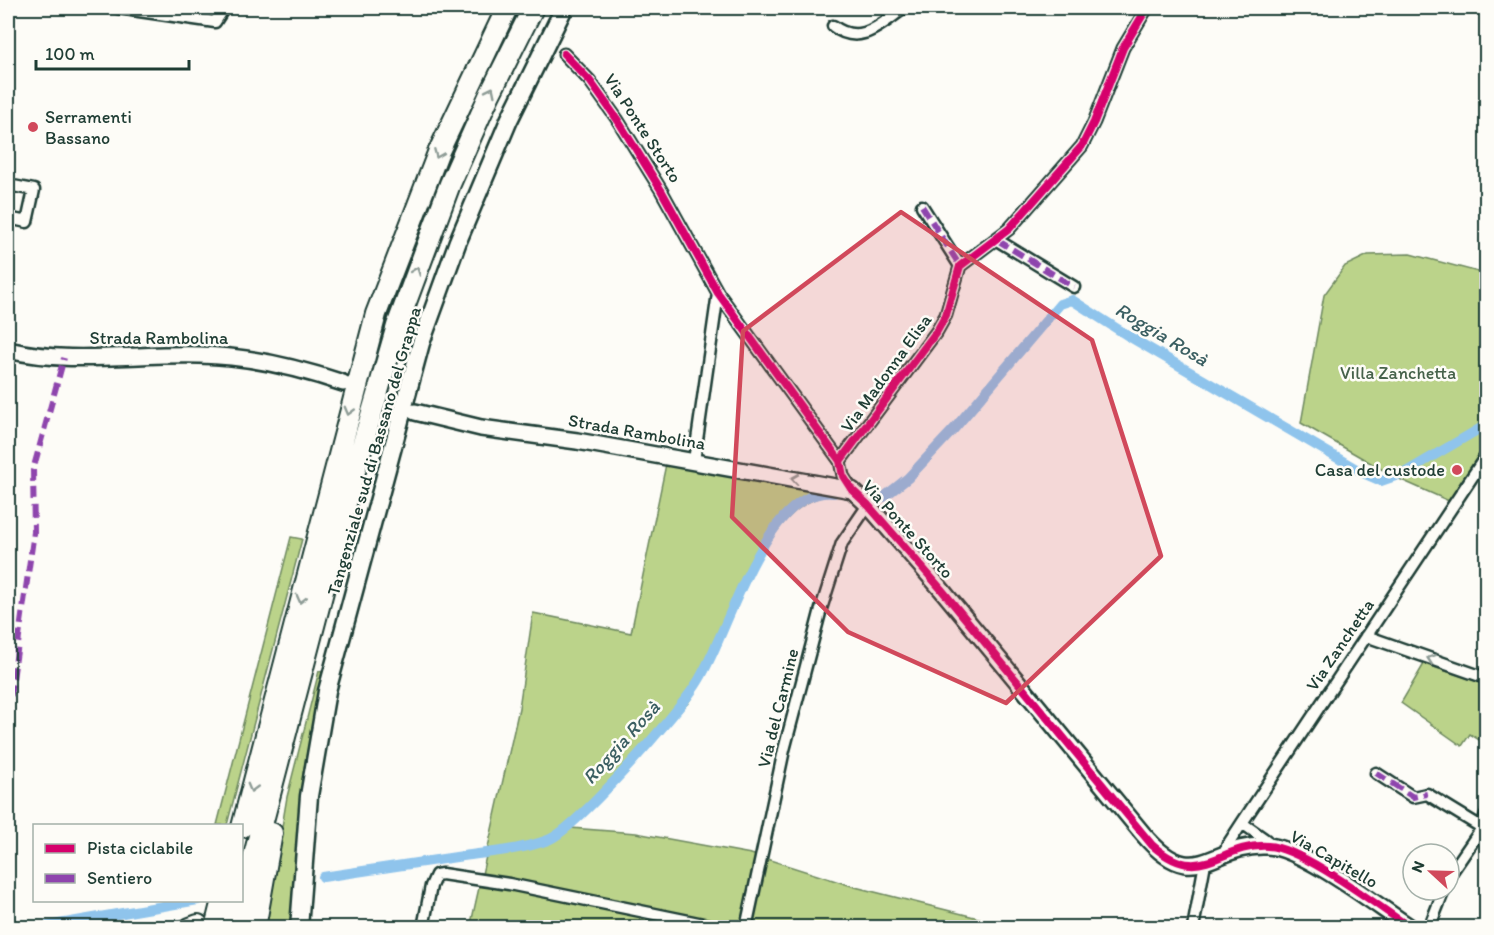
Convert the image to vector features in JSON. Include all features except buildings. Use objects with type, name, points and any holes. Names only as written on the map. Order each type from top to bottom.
[{"type":"highway","points":[[243,824],[376,314],[438,153],[507,8]]},
{"type":"highway","points":[[243,896],[350,488],[397,326],[454,174],[489,96],[533,8]]},
{"type":"highway","points":[[255,927],[282,786],[385,388],[397,326]]},
{"type":"highway","points":[[201,927],[220,902]]},
{"type":"highway","points":[[235,927],[242,902]]},
{"type":"main road","name":"Tangenziale sud di Bassano del Grappa","points":[[299,927],[309,796],[327,691],[416,364],[472,208],[509,120],[564,8]]},
{"type":"street","points":[[118,8],[215,22],[224,8]]},
{"type":"street","points":[[833,26],[844,34],[864,34],[904,8]]},
{"type":"street","points":[[922,206],[960,266],[997,240],[1054,180],[1082,146],[1095,122],[1123,48],[1147,8]]},
{"type":"street","name":"Via Ponte Storto","points":[[564,54],[590,81],[616,119],[661,190],[718,293],[840,461],[843,476],[852,490],[868,505],[941,589],[1152,845],[1166,858],[1185,864],[1205,863],[1228,853]]},
{"type":"street","points":[[8,185],[33,190],[27,222],[8,218]]},
{"type":"street","points":[[997,240],[1074,287]]},
{"type":"street","name":"Via Madonna Elisa","points":[[840,461],[937,331],[945,315],[960,266]]},
{"type":"street","points":[[694,461],[718,293]]},
{"type":"street","name":"Strada Rambolina","points":[[8,350],[64,358],[200,355],[248,358],[295,367],[344,383]]},
{"type":"street","name":"Strada Rambolina","points":[[415,412],[481,428],[694,461],[852,490]]},
{"type":"street","name":"Via Zanchetta","points":[[1228,853],[1227,846],[1486,456]]},
{"type":"street","name":"Via del Carmine","points":[[746,927],[784,750],[820,609],[842,543],[868,505]]},
{"type":"street","points":[[1366,636],[1486,678]]},
{"type":"street","points":[[1376,773],[1413,797],[1427,794],[1484,829]]},
{"type":"street","points":[[1461,860],[1484,829],[1486,814]]},
{"type":"street","name":"Via Capitello","points":[[1242,823],[1266,840],[1268,846]]},
{"type":"street","name":"Via Capitello","points":[[1228,853],[1268,846],[1289,851],[1411,927]]},
{"type":"street","points":[[1193,927],[1205,863]]},
{"type":"street","points":[[423,927],[433,879],[436,874],[442,874],[564,895],[723,927]]},
{"type":"street","points":[[1430,927],[1439,902]]},
{"type":"highlighted area","points":[[901,212],[1092,340],[1161,556],[1006,703],[848,632],[732,517],[743,331]]},
{"type":"green space","name":"Villa Zanchetta","points":[[1410,254],[1486,274],[1486,447],[1449,501],[1397,478],[1301,423],[1324,295],[1345,266],[1368,255]]},
{"type":"green space","points":[[666,464],[817,485],[821,497],[799,508],[779,528],[761,555],[702,680],[688,703],[571,828],[636,833],[751,854],[855,887],[1014,927],[470,928],[519,708],[533,613],[631,633]]},
{"type":"green space","points":[[291,537],[302,539],[227,824],[217,824]]},
{"type":"green space","points":[[1424,664],[1486,684],[1484,743],[1470,734],[1462,746],[1401,703]]},
{"type":"green space","points":[[319,671],[322,672],[303,774],[291,927],[265,928],[287,797]]},
{"type":"waterway","name":"Roggia Rosà","points":[[871,498],[884,497],[908,478],[954,429],[1060,304],[1072,300],[1130,337],[1365,474],[1381,481],[1404,473],[1486,425]]},
{"type":"waterway","name":"Roggia Rosà","points":[[323,877],[516,848],[548,840],[561,832],[580,816],[624,770],[668,721],[695,686],[750,569],[768,538],[787,513],[809,497],[834,493]]},
{"type":"waterway","name":"Roggia Rosà","points":[[36,928],[186,902]]},
{"type":"tunnel","points":[[368,393],[415,412]]},
{"type":"marked path","points":[[922,206],[960,266]]},
{"type":"marked path","points":[[997,240],[1074,287]]},
{"type":"marked path","points":[[8,714],[34,532],[33,470],[64,358]]},
{"type":"marked path","points":[[1376,773],[1413,797],[1427,794]]},
{"type":"cycle path","points":[[840,461],[937,331],[946,315],[960,266],[1009,229],[1082,146],[1094,122],[1123,48],[1147,8]]},
{"type":"cycle path","points":[[564,54],[590,81],[617,119],[661,190],[718,293],[840,461],[843,476],[852,490],[868,505],[941,589],[1152,845],[1169,858],[1197,864],[1251,847],[1268,846],[1283,849],[1320,867],[1411,928]]},
{"type":"place","name":"Serramenti Bassano","points":[[33,127]]},
{"type":"place","name":"Casa del custode","points":[[1457,470]]}]
